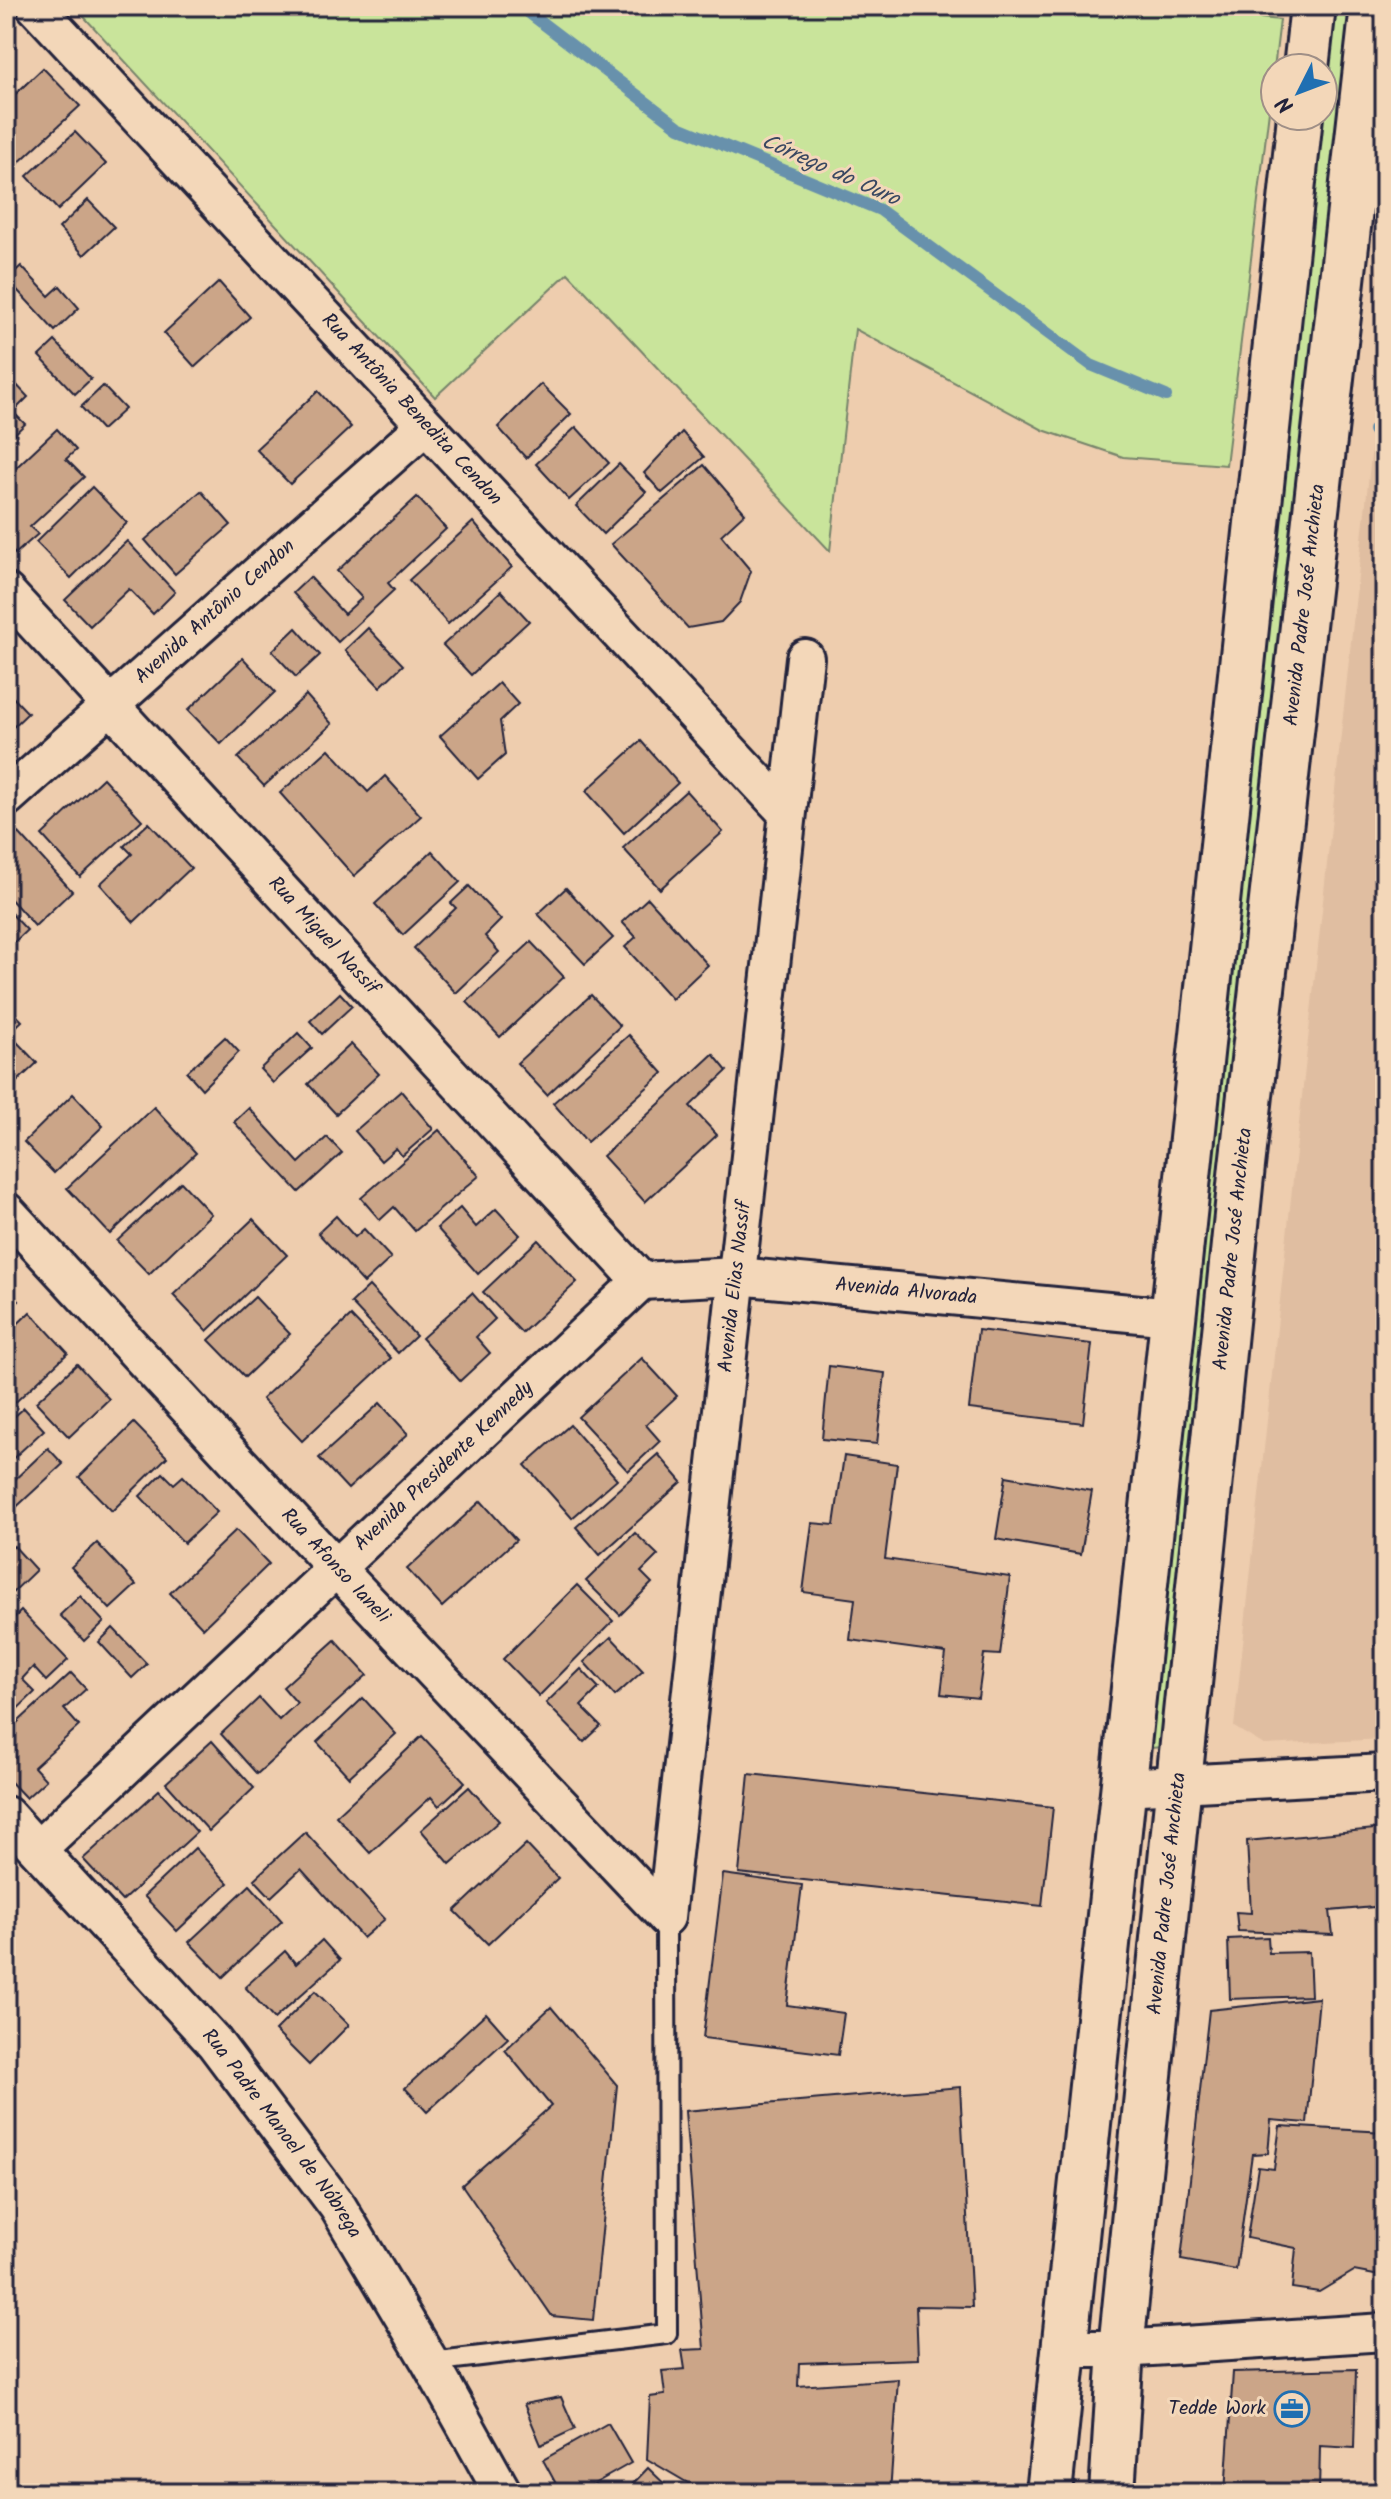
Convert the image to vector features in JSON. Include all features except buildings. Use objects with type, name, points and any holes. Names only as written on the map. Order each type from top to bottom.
[{"type":"main road","points":[[1308,52],[1313,6]]},
{"type":"main road","name":"Avenida Padre José Anchieta","points":[[1112,2493],[1121,2349],[1241,1181],[1373,6]]},
{"type":"main road","points":[[1049,2493],[1298,132]]},
{"type":"street","name":"Rua Antônia Benedita Cendon","points":[[35,6],[787,813]]},
{"type":"street","name":"Avenida Antônio Cendon","points":[[6,798],[425,426]]},
{"type":"street","name":"Rua Miguel Nassif","points":[[6,592],[641,1281]]},
{"type":"street","name":"Avenida Elias Nassif","points":[[666,1917],[805,658]]},
{"type":"street","name":"Rua Afonso Ianeli","points":[[6,1211],[336,1568],[666,1917]]},
{"type":"street","name":"Avenida Alvorada","points":[[641,1281],[737,1276],[1172,1317]]},
{"type":"street","name":"Avenida Presidente Kennedy","points":[[38,1849],[641,1281]]},
{"type":"street","points":[[1122,1787],[1385,1773]]},
{"type":"street","name":"Rua Padre Manoel de Nóbrega","points":[[6,1815],[214,2042],[338,2207],[503,2493]]},
{"type":"street","points":[[1064,2349],[1121,2349],[1385,2332]]},
{"type":"lane","points":[[430,2362],[667,2334],[666,1917]]},
{"type":"shaded area","points":[[1385,326],[1385,1739],[1264,1745],[1234,1727]]},
{"type":"green space","points":[[74,6],[1145,6],[1280,20],[1276,52],[1259,52],[1259,132],[1266,132],[1226,465],[1123,457],[1043,430],[855,329],[830,551],[568,273],[435,397]]},
{"type":"green space","points":[[1330,6],[1352,6],[1339,126],[1339,52],[1325,52]]},
{"type":"green space","points":[[1317,132],[1338,132],[1163,1747],[1150,1748],[1148,1734]]},
{"type":"waterway","name":"Córrego do Ouro","points":[[520,6],[679,127],[880,210],[1091,365],[1166,396]]},
{"type":"waterway","points":[[1374,430],[1385,443]]},
{"type":"place","name":"Tedde Work","points":[[1292,2409]]}]
